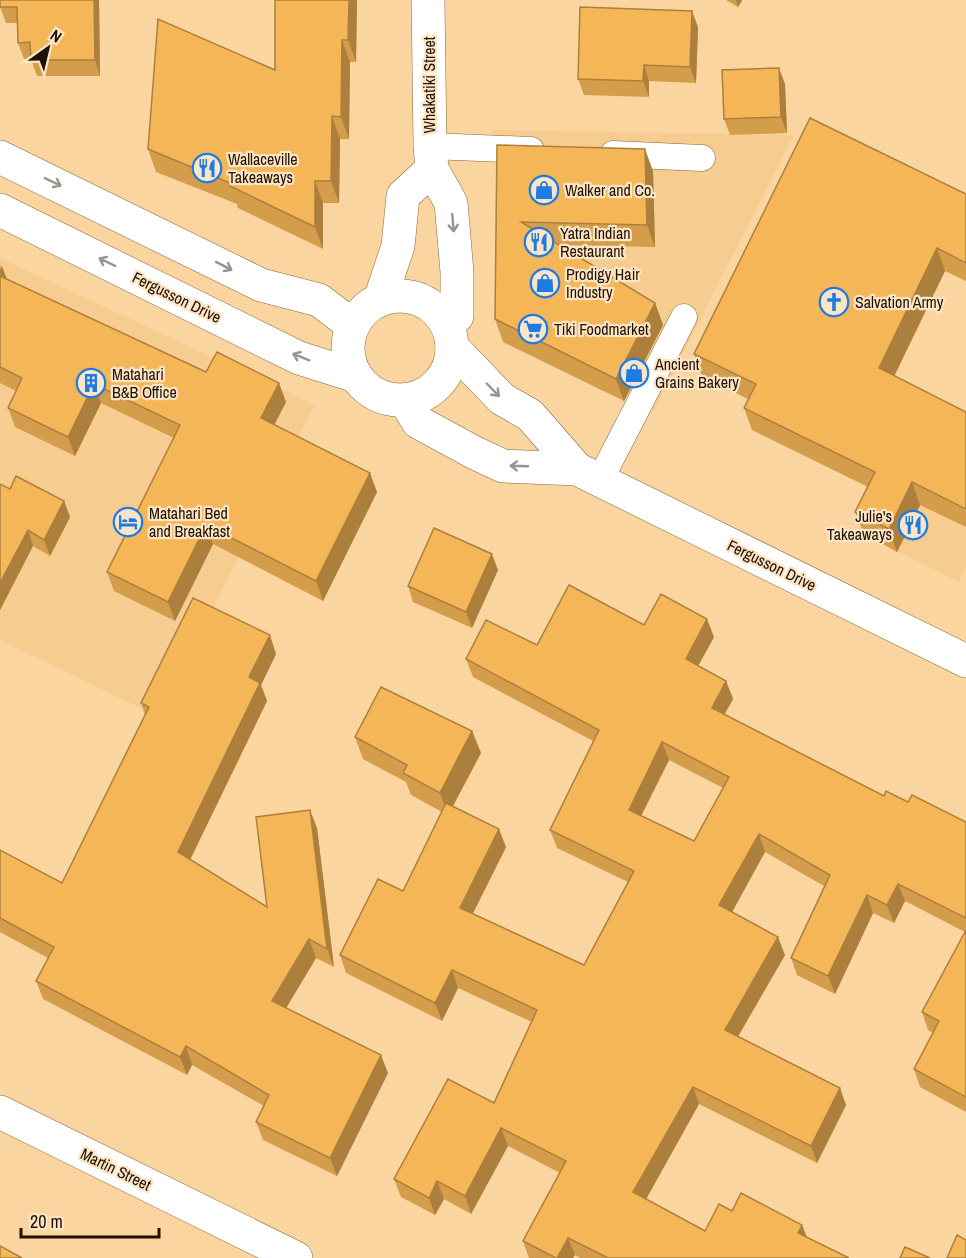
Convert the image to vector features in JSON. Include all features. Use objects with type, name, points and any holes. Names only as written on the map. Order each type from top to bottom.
[{"type":"main road","name":"Whakatiki Street","points":[[428,0],[431,158],[451,203],[457,272],[458,316],[449,335]]},
{"type":"main road","points":[[0,157],[261,285],[319,300],[353,326]]},
{"type":"main road","points":[[380,300],[398,246],[403,196],[431,158]]},
{"type":"main road","name":"Fergusson Drive","points":[[0,210],[299,358],[356,376]]},
{"type":"main road","points":[[405,296],[429,305],[449,335],[451,363],[444,377],[433,389],[405,400],[390,400],[365,387],[356,376],[348,351],[353,326],[360,314],[380,300],[405,296]]},
{"type":"main road","name":"Fergusson Drive","points":[[449,335],[502,399],[530,415],[589,474],[966,661]]},
{"type":"main road","name":"Fergusson Drive","points":[[405,400],[418,422],[503,466],[589,474]]},
{"type":"main road","name":"Martin Street","points":[[0,1112],[296,1258]]},
{"type":"lane","points":[[431,158],[551,151]]},
{"type":"lane","points":[[586,152],[702,158]]},
{"type":"lane","points":[[589,474],[684,317]]},
{"type":"shaded area","points":[[492,130],[794,135],[654,411],[503,342],[505,167]]},
{"type":"shaded area","name":"Matahari Bed and Breakfast","points":[[0,258],[315,405],[159,717],[0,640]]},
{"type":"shaded area","points":[[966,430],[966,567],[959,582],[864,534]]},
{"type":"building","points":[[0,0],[94,0],[95,60],[31,60],[30,42],[18,43],[17,7],[0,7]]},
{"type":"building","points":[[275,0],[349,0],[348,40],[342,40],[341,117],[332,116],[331,181],[315,181],[315,227],[230,186],[230,183],[148,149],[158,19],[275,70]]},
{"type":"building","points":[[580,7],[692,11],[690,67],[644,65],[643,81],[578,79]]},
{"type":"building","points":[[779,68],[781,117],[724,119],[722,70]]},
{"type":"building","name":"Salvation Army","points":[[810,118],[966,194],[966,263],[937,248],[879,368],[966,412],[966,509],[912,482],[889,529],[855,512],[875,472],[744,408],[756,384],[694,354]]},
{"type":"building","points":[[497,145],[645,149],[647,225],[521,222],[655,303],[616,379],[495,319]]},
{"type":"building","points":[[0,276],[206,372],[217,352],[279,383],[261,418],[370,473],[316,581],[206,525],[168,602],[107,572],[180,425],[94,384],[68,437],[8,408],[22,378],[0,367]]},
{"type":"building","points":[[16,476],[64,501],[44,540],[28,530],[0,583],[0,484],[10,489]]},
{"type":"building","points":[[434,528],[492,554],[466,612],[408,586]]},
{"type":"building","points":[[569,585],[644,625],[661,594],[707,619],[686,659],[726,681],[712,708],[884,796],[886,791],[908,802],[912,795],[966,822],[966,918],[898,884],[887,905],[867,895],[828,976],[791,958],[830,875],[759,834],[719,905],[778,937],[725,1030],[840,1088],[811,1146],[693,1087],[633,1192],[705,1231],[719,1204],[732,1211],[741,1193],[802,1225],[798,1233],[849,1258],[608,1258],[568,1238],[556,1258],[523,1241],[566,1161],[501,1128],[465,1196],[437,1181],[429,1198],[394,1179],[448,1079],[494,1103],[537,1010],[452,970],[435,1003],[340,955],[378,879],[403,891],[446,803],[499,829],[460,908],[584,965],[634,871],[550,830],[599,730],[466,659],[486,620],[537,645]],"holes":[[[662,742],[729,777],[694,841],[629,810]]]},
{"type":"building","points":[[193,598],[270,635],[249,677],[260,683],[178,852],[267,907],[256,817],[310,810],[327,949],[309,939],[272,1001],[381,1055],[330,1158],[256,1122],[269,1095],[186,1046],[180,1057],[36,981],[54,947],[0,918],[0,850],[62,883],[149,707],[141,703]]},
{"type":"building","points":[[381,687],[472,731],[440,793],[403,773],[407,765],[355,737]]},
{"type":"building","points":[[966,930],[966,1097],[914,1069],[939,1021],[922,1012]]},
{"type":"building","points":[[957,1235],[966,1240],[966,1258],[947,1258]]},
{"type":"building","points":[[0,1246],[22,1258],[0,1258]]},
{"type":"building","points":[[905,1247],[930,1258],[900,1258]]},
{"type":"place","name":"Wallaceville Takeaways","points":[[207,168]]},
{"type":"place","name":"Walker and Co.","points":[[544,190]]},
{"type":"place","name":"Yatra Indian Restaurant","points":[[539,242]]},
{"type":"place","name":"Prodigy Hair Industry","points":[[545,283]]},
{"type":"place","name":"Salvation Army","points":[[834,302]]},
{"type":"place","name":"Tiki Foodmarket","points":[[533,329]]},
{"type":"place","name":"Ancient Grains Bakery","points":[[634,373]]},
{"type":"place","name":"Matahari B&B Office","points":[[91,383]]},
{"type":"place","name":"Matahari Bed and Breakfast","points":[[128,522]]},
{"type":"place","name":"Julie's Takeaways","points":[[913,525]]}]
